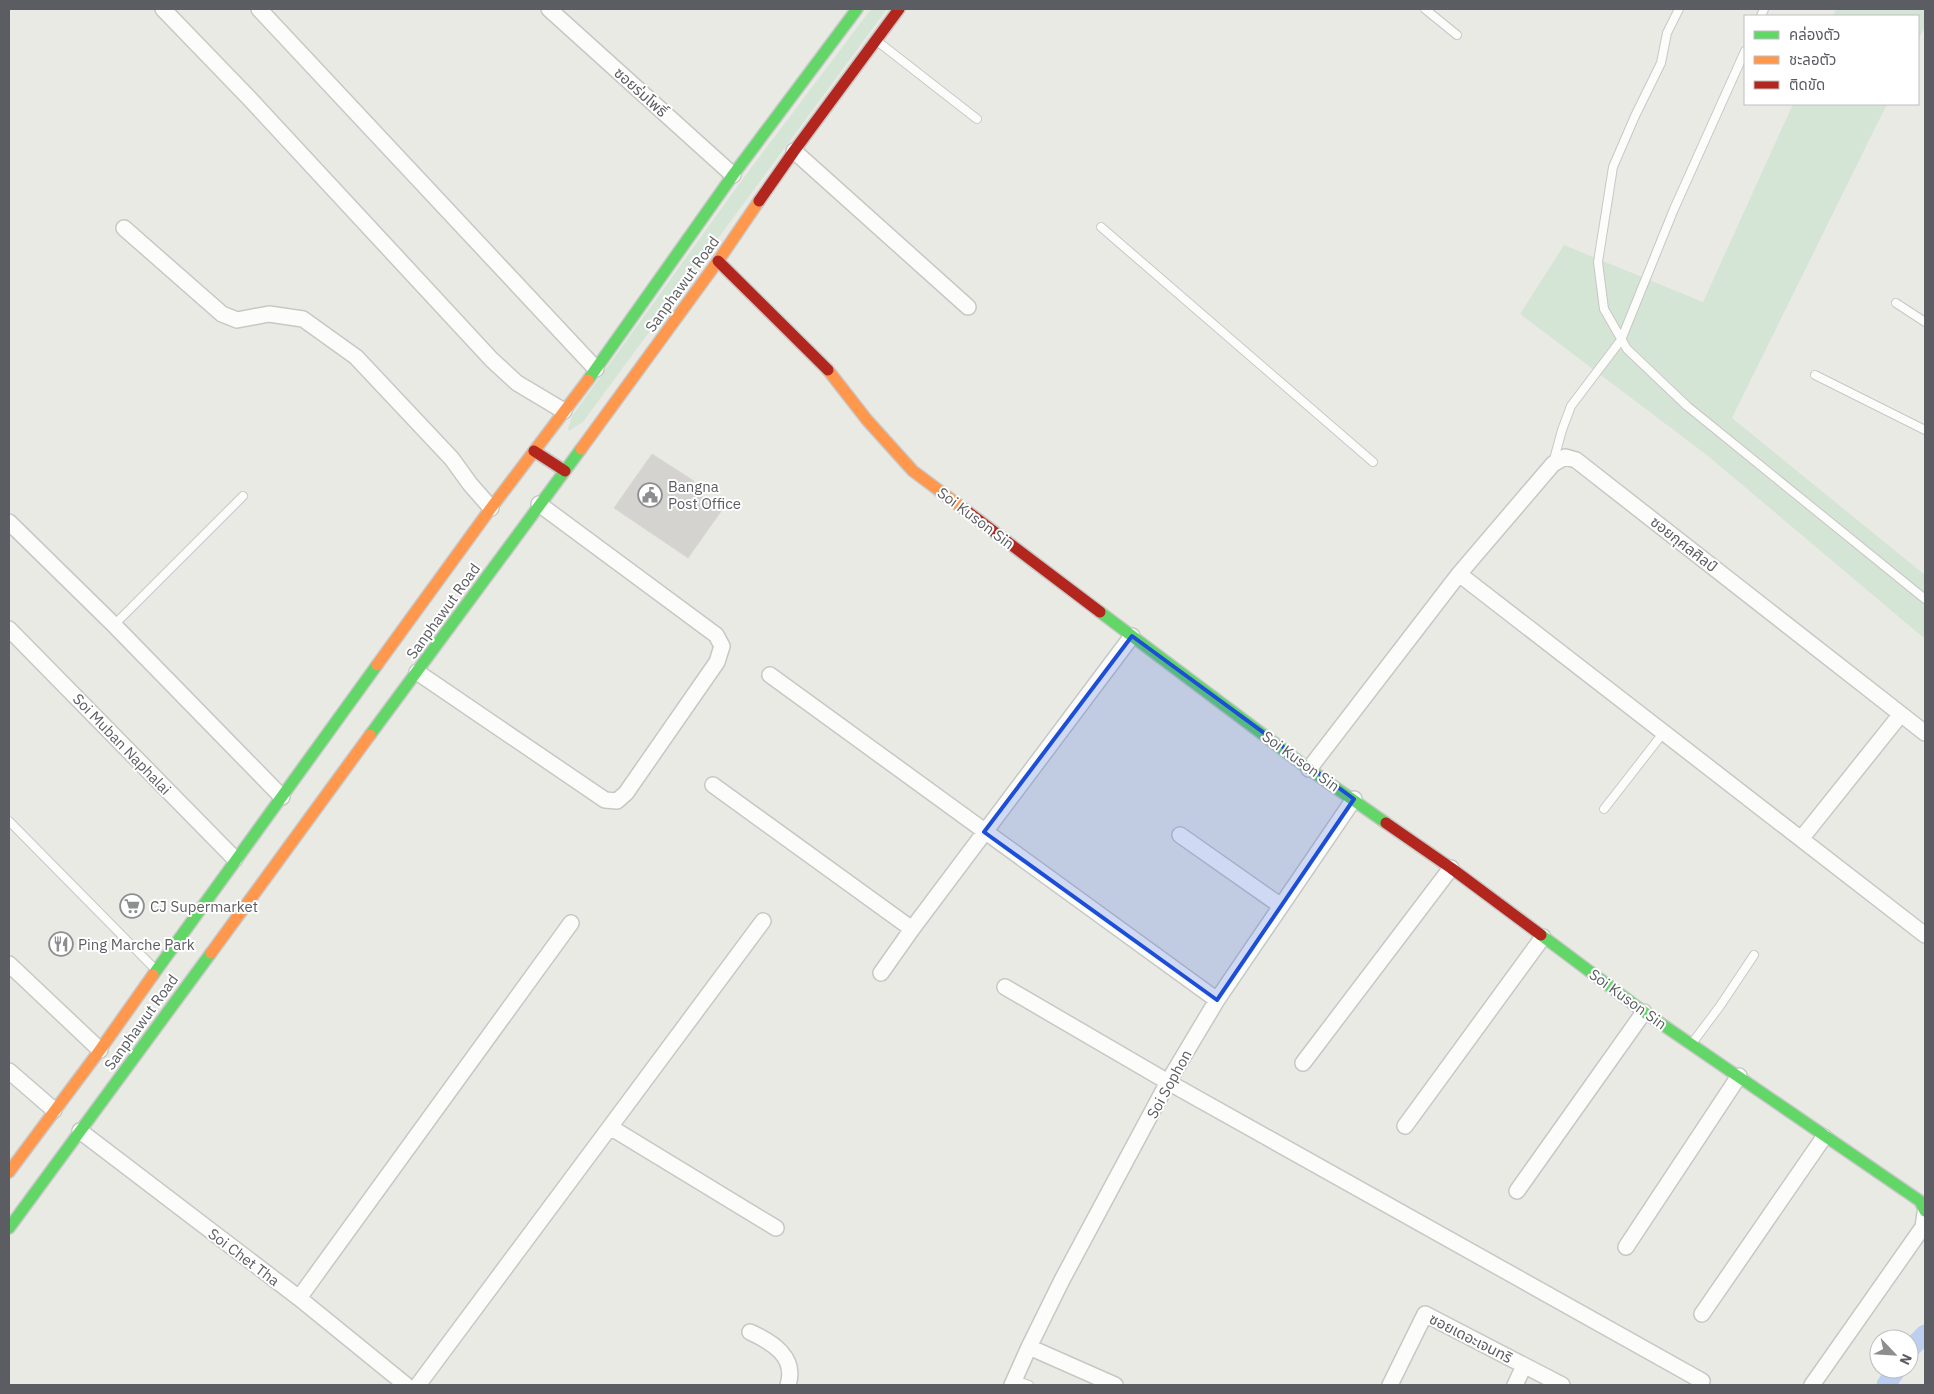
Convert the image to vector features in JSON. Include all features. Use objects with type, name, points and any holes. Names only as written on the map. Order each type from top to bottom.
[{"type":"main road","name":"Sanphawut Road","points":[[9,1172],[100,1050],[235,859],[491,508],[596,369],[733,175],[855,9]]},
{"type":"main road","name":"Sanphawut Road","points":[[9,1228],[73,1126],[417,672],[538,504],[565,471],[718,261],[794,151],[899,9]]},
{"type":"main road","name":"Soi Kuson Sin","points":[[718,261],[830,372],[867,420],[914,471],[1309,769],[1452,868],[1644,1012],[1920,1201],[1925,1212]]},
{"type":"main road","points":[[534,451],[565,471]]},
{"type":"main road","points":[[54,1110],[73,1126]]},
{"type":"street","points":[[163,9],[256,105],[492,360],[517,383],[564,411]]},
{"type":"street","points":[[259,9],[596,369]]},
{"type":"street","name":"ซอยร่มโพธิ์","points":[[549,9],[733,175]]},
{"type":"street","points":[[794,151],[968,307]]},
{"type":"street","points":[[124,228],[222,314],[237,320],[269,314],[303,318],[356,357],[452,459],[491,508]]},
{"type":"street","name":"ซอยกุศลศิลป์","points":[[1552,464],[1565,457],[1576,460],[1925,733]]},
{"type":"street","points":[[1309,769],[1459,574],[1552,464]]},
{"type":"street","points":[[417,672],[605,800],[617,801],[626,792],[717,662],[722,646],[716,635],[538,504]]},
{"type":"street","points":[[9,522],[114,625],[282,797]]},
{"type":"street","points":[[1459,574],[1925,935]]},
{"type":"street","name":"Soi Muban Naphalai","points":[[9,628],[235,859]]},
{"type":"street","points":[[881,973],[984,832],[1132,636]]},
{"type":"street","points":[[770,675],[1217,1000]]},
{"type":"street","points":[[1801,839],[1901,714]]},
{"type":"street","points":[[713,785],[912,929]]},
{"type":"street","name":"Soi Sophon","points":[[1014,1382],[1028,1347],[1062,1280],[1168,1082],[1217,1000],[1354,799]]},
{"type":"street","points":[[1180,835],[1281,906]]},
{"type":"street","points":[[1303,1063],[1452,868]]},
{"type":"street","points":[[418,1385],[763,921]]},
{"type":"street","points":[[298,1298],[571,923]]},
{"type":"street","points":[[1405,1126],[1543,937]]},
{"type":"street","points":[[9,964],[100,1050]]},
{"type":"street","points":[[1005,987],[1168,1082],[1702,1381]]},
{"type":"street","points":[[1518,1191],[1644,1012]]},
{"type":"street","points":[[9,1071],[54,1110]]},
{"type":"street","points":[[1626,1246],[1739,1076]]},
{"type":"street","name":"Soi Chet Tha","points":[[73,1126],[298,1298],[406,1385]]},
{"type":"street","points":[[610,1127],[776,1228]]},
{"type":"street","points":[[1702,1314],[1824,1137]]},
{"type":"street","name":"Soi Kuson Sin","points":[[1812,1385],[1923,1227],[1925,1212]]},
{"type":"street","name":"ซอยเดอะเจนทริ","points":[[1390,1385],[1425,1314],[1562,1385]]},
{"type":"street","points":[[750,1332],[771,1342],[788,1359],[790,1379],[788,1385]]},
{"type":"street","points":[[1028,1347],[1115,1385]]},
{"type":"street","points":[[1515,1385],[1524,1366]]},
{"type":"lane","points":[[1425,9],[1457,35]]},
{"type":"lane","points":[[1679,9],[1667,33],[1661,63],[1613,167],[1598,262],[1604,309],[1627,349],[1687,406],[1925,599]]},
{"type":"lane","points":[[876,40],[977,119]]},
{"type":"lane","points":[[1552,464],[1571,406],[1622,340],[1674,210],[1744,53]]},
{"type":"lane","points":[[1101,227],[1373,462]]},
{"type":"lane","points":[[1896,304],[1925,322]]},
{"type":"lane","points":[[1815,375],[1925,430]]},
{"type":"lane","points":[[114,625],[243,496]]},
{"type":"lane","points":[[1604,809],[1664,732]]},
{"type":"lane","points":[[9,821],[156,970]]},
{"type":"lane","points":[[1692,1044],[1754,955]]},
{"type":"lane","points":[[1014,1382],[1029,1385]]},
{"type":"highlighted area","points":[[1132,636],[1354,799],[1217,1000],[984,832]]},
{"type":"green space","points":[[871,9],[887,9],[583,422],[569,431],[572,416],[739,184]]},
{"type":"green space","points":[[1836,9],[1925,9],[1925,26],[1919,39],[1919,15],[1833,15]]},
{"type":"green space","points":[[1793,105],[1887,105],[1732,418],[1925,575],[1925,639],[1708,456],[1520,314],[1564,245],[1703,302]]},
{"type":"building","points":[[652,454],[694,481],[689,488],[722,510],[688,558],[614,508]]},
{"type":"waterway","points":[[1919,1340],[1925,1334]]},
{"type":"waterway","points":[[1886,1385],[1890,1379]]},
{"type":"traffic: fast","points":[[588,380],[733,175],[857,9]]},
{"type":"traffic: fast","points":[[370,735],[581,449]]},
{"type":"traffic: fast","points":[[1100,612],[1309,769],[1386,823]]},
{"type":"traffic: fast","points":[[153,975],[377,665]]},
{"type":"traffic: fast","points":[[1541,935],[1644,1012],[1920,1201],[1925,1211]]},
{"type":"traffic: fast","points":[[9,1228],[211,953]]},
{"type":"traffic: slow","points":[[581,449],[718,261],[759,201]]},
{"type":"traffic: slow","points":[[828,370],[867,420],[913,471],[964,509]]},
{"type":"traffic: slow","points":[[377,665],[491,508],[588,380]]},
{"type":"traffic: slow","points":[[211,953],[370,735]]},
{"type":"traffic: slow","points":[[9,1172],[153,975]]},
{"type":"traffic: jam","points":[[759,201],[899,9]]},
{"type":"traffic: jam","points":[[718,261],[828,370]]},
{"type":"traffic: jam","points":[[534,451],[565,471]]},
{"type":"traffic: jam","points":[[964,509],[1100,612]]},
{"type":"traffic: jam","points":[[1386,823],[1451,868],[1541,935]]},
{"type":"place","name":"Bangna Post Office","points":[[650,495]]},
{"type":"place","name":"CJ Supermarket","points":[[132,906]]},
{"type":"place","name":"Ping Marche Park","points":[[61,944]]}]
